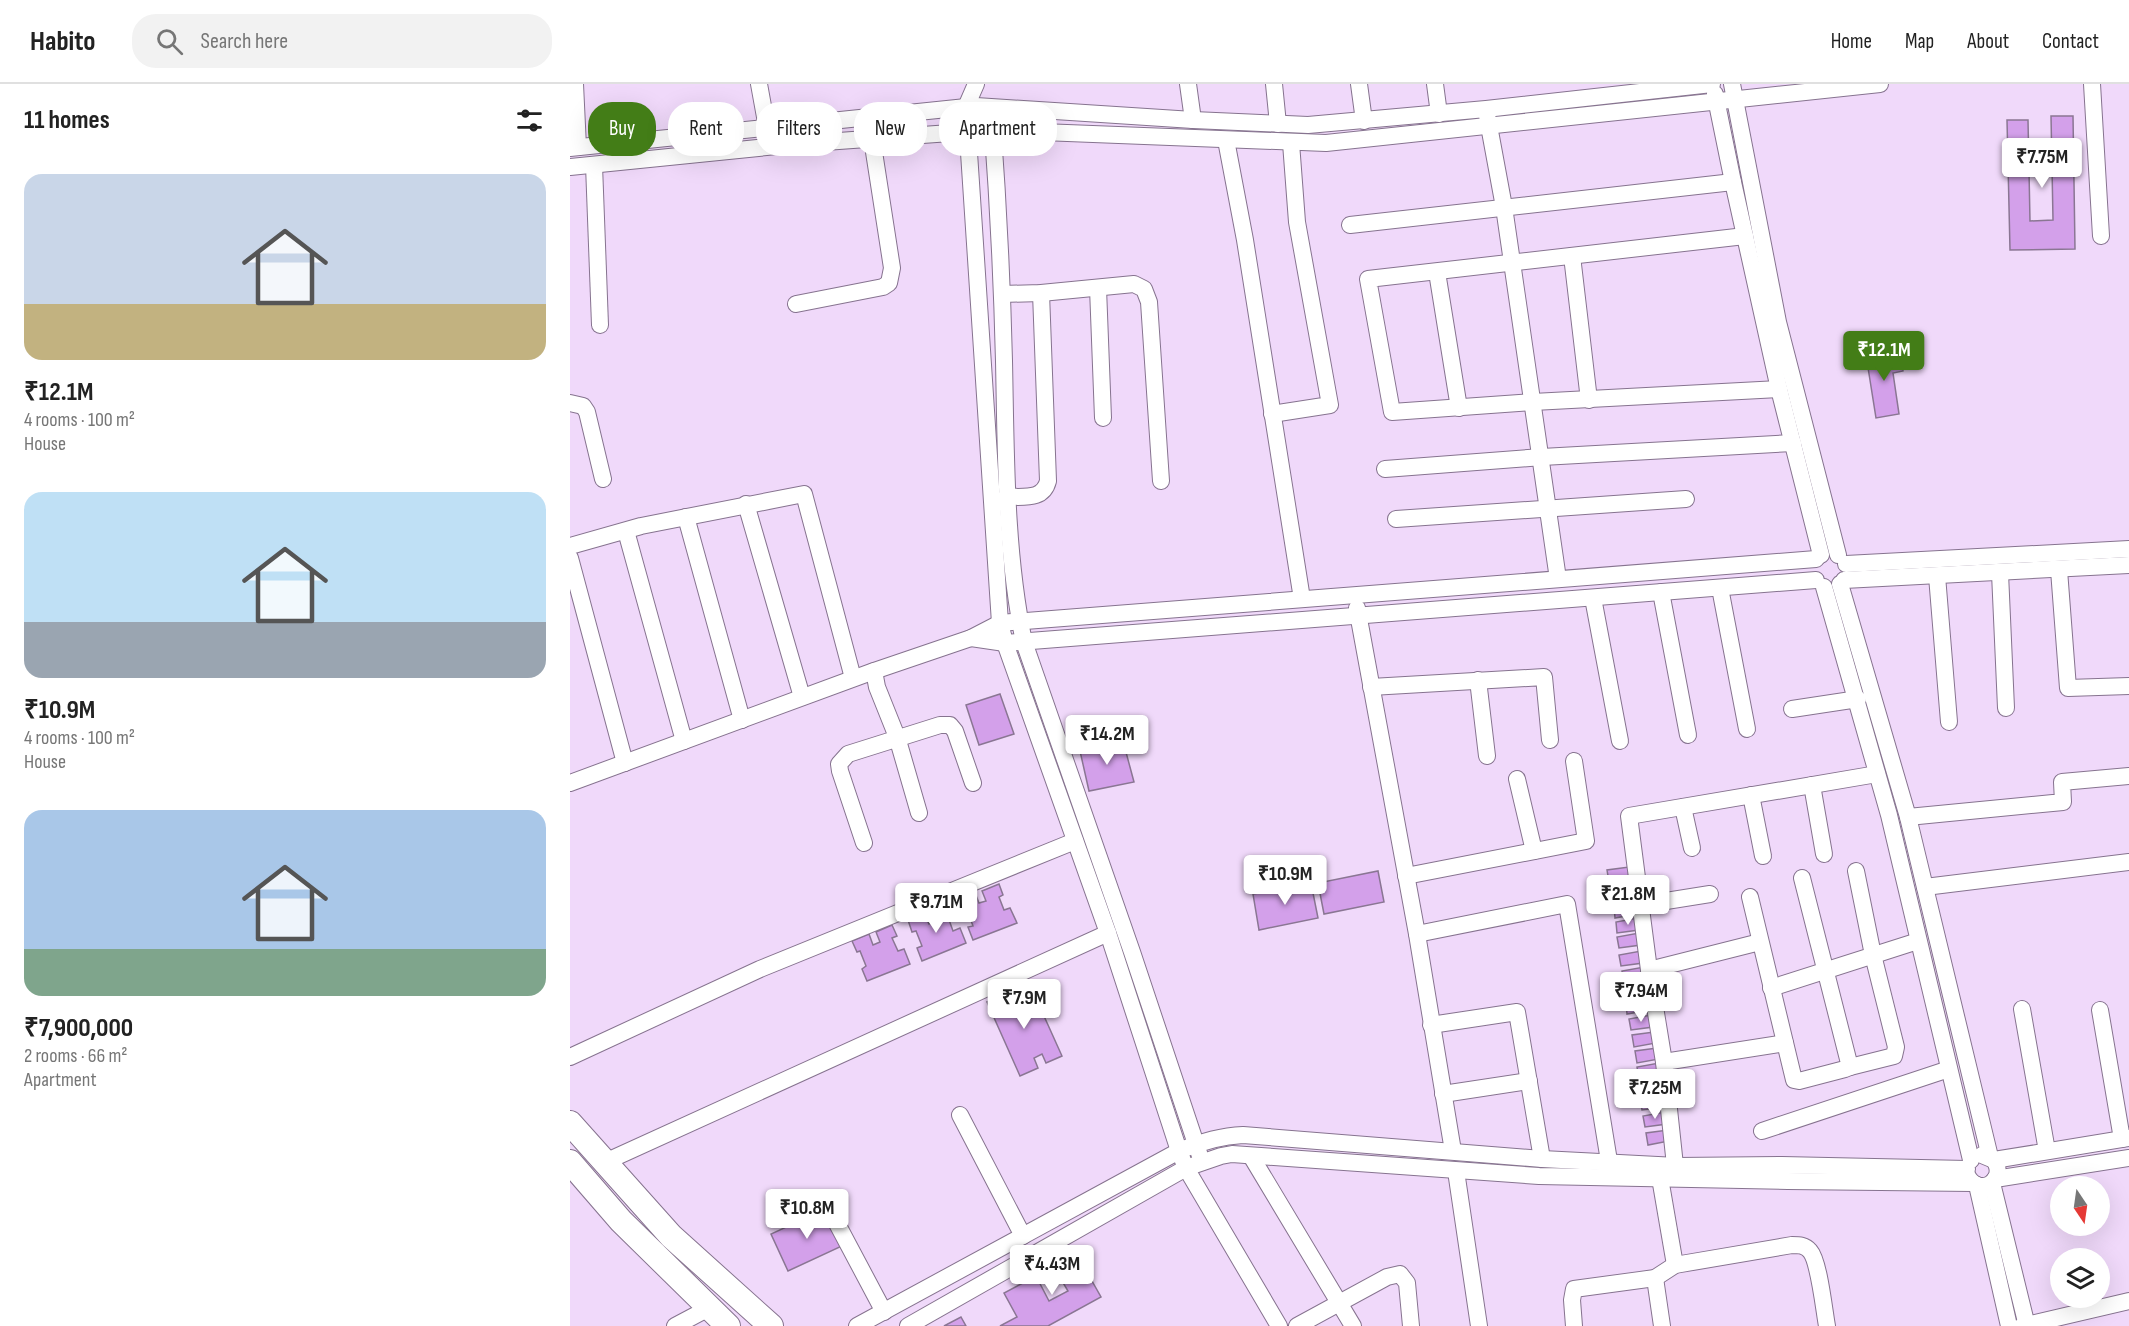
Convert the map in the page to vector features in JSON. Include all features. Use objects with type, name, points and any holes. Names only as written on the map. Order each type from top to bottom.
[{"type":"highway","points":[[570,1124],[671,1236],[771,1326]]},
{"type":"highway","points":[[570,1162],[621,1221],[728,1326]]},
{"type":"street","points":[[575,84],[574,147],[756,129]]},
{"type":"street","points":[[759,84],[762,102]]},
{"type":"street","points":[[968,102],[976,84]]},
{"type":"street","points":[[976,84],[987,102]]},
{"type":"street","points":[[1188,84],[1193,120]]},
{"type":"street","points":[[1274,84],[1278,124]]},
{"type":"street","points":[[1359,84],[1364,121]]},
{"type":"street","points":[[1435,84],[1438,114]]},
{"type":"street","points":[[1057,133],[1326,143],[1488,117],[1633,88],[1712,84],[1718,102],[1733,182],[1779,389],[1819,557],[1813,570],[1835,575],[1937,576],[2129,565]]},
{"type":"street","points":[[1732,84],[1778,322],[1835,575],[1858,699],[1889,815],[1949,1069],[2025,1325],[2129,1301]]},
{"type":"street","points":[[1057,111],[1308,125],[1438,114],[1488,117],[1735,101],[1880,84]]},
{"type":"street","points":[[2092,84],[2101,236]]},
{"type":"street","points":[[842,120],[939,110]]},
{"type":"street","points":[[1488,117],[1513,264],[1558,579]]},
{"type":"street","points":[[570,168],[854,140]]},
{"type":"street","points":[[1226,140],[1245,240],[1302,599]]},
{"type":"street","points":[[1272,414],[1330,405],[1297,222],[1292,143]]},
{"type":"street","points":[[795,304],[883,287],[889,283],[892,268],[875,156]]},
{"type":"street","points":[[970,156],[1000,623],[1005,644],[1108,933],[1179,1151],[1186,1168],[1279,1326]]},
{"type":"street","points":[[994,156],[1002,294],[1006,497],[1024,642],[1202,1162]]},
{"type":"street","points":[[594,165],[600,325]]},
{"type":"street","points":[[1350,225],[1733,182]]},
{"type":"street","points":[[1745,236],[1368,279],[1392,412],[1779,389]]},
{"type":"street","points":[[1572,256],[1589,400]]},
{"type":"street","points":[[1437,272],[1459,408]]},
{"type":"street","points":[[1002,294],[1041,293],[1134,284],[1144,289],[1149,302],[1161,481]]},
{"type":"street","points":[[1098,288],[1103,418]]},
{"type":"street","points":[[1006,497],[1033,496],[1042,493],[1048,481],[1041,293]]},
{"type":"street","points":[[570,403],[583,406],[586,412],[603,479]]},
{"type":"street","points":[[1385,470],[1793,443]]},
{"type":"street","points":[[570,546],[686,517],[804,494],[853,678]]},
{"type":"street","points":[[1396,519],[1686,499]]},
{"type":"street","points":[[746,504],[802,697]]},
{"type":"street","points":[[686,517],[742,720]]},
{"type":"street","points":[[626,531],[684,741]]},
{"type":"street","points":[[970,638],[1005,644],[1720,588],[1835,575],[2129,549]]},
{"type":"street","points":[[570,783],[853,678],[970,638],[1000,623],[1558,579],[1819,557],[1833,553],[1835,575],[1908,817],[1992,1158],[1998,1169],[1979,1176]]},
{"type":"street","points":[[570,558],[625,763]]},
{"type":"street","points":[[2059,570],[2068,688],[2129,686]]},
{"type":"street","points":[[2000,573],[2006,708]]},
{"type":"street","points":[[1937,576],[1949,722]]},
{"type":"street","points":[[1720,588],[1747,729]]},
{"type":"street","points":[[1661,592],[1688,735]]},
{"type":"street","points":[[1355,595],[1417,934],[1453,1151]]},
{"type":"street","points":[[1593,598],[1620,741]]},
{"type":"street","points":[[874,671],[877,687],[897,737],[919,813]]},
{"type":"street","points":[[1371,687],[1544,677],[1550,740]]},
{"type":"street","points":[[1478,681],[1487,756]]},
{"type":"street","points":[[1792,709],[1858,699]]},
{"type":"street","points":[[864,843],[838,764],[848,754],[897,737],[940,725],[950,725],[955,731],[973,783]]},
{"type":"street","points":[[1406,876],[1586,841],[1574,761]]},
{"type":"street","points":[[1676,1265],[1664,1062],[1649,970],[1629,816],[1877,774]]},
{"type":"street","points":[[1908,817],[2063,802],[2062,782],[2129,776]]},
{"type":"street","points":[[1516,779],[1534,851]]},
{"type":"street","points":[[1812,785],[1824,854]]},
{"type":"street","points":[[1751,795],[1763,856]]},
{"type":"street","points":[[1063,807],[1080,803]]},
{"type":"street","points":[[1683,807],[1692,848]]},
{"type":"street","points":[[570,1057],[760,969],[1075,841]]},
{"type":"street","points":[[1925,888],[2129,862]]},
{"type":"street","points":[[1749,897],[1794,1080],[1799,1082],[1894,1056],[1896,1047],[1856,871]]},
{"type":"street","points":[[1802,878],[1850,1067]]},
{"type":"street","points":[[1641,905],[1710,894]]},
{"type":"street","points":[[1417,934],[1567,904],[1609,1161]]},
{"type":"street","points":[[605,1162],[1108,933]]},
{"type":"street","points":[[1771,988],[1918,940]]},
{"type":"street","points":[[1649,970],[1760,942]]},
{"type":"street","points":[[2022,1009],[2047,1151]]},
{"type":"street","points":[[2009,1326],[1979,1176],[1980,1155],[1992,1158],[2125,1139],[2100,1010]]},
{"type":"street","points":[[1431,1025],[1517,1012],[1542,1159]]},
{"type":"street","points":[[1664,1062],[1785,1043]]},
{"type":"street","points":[[1762,1131],[1949,1069]]},
{"type":"street","points":[[1443,1094],[1529,1081]]},
{"type":"street","points":[[960,1115],[1023,1236]]},
{"type":"street","points":[[857,1326],[1179,1151],[1195,1144],[1229,1136],[1243,1135],[1542,1159],[1609,1161],[1671,1174]]},
{"type":"street","points":[[908,1326],[1186,1168],[1232,1154],[1539,1176],[1671,1174],[1782,1165],[1979,1176],[2129,1158]]},
{"type":"street","points":[[1251,1156],[1353,1326]]},
{"type":"street","points":[[1456,1171],[1479,1326]]},
{"type":"street","points":[[824,1198],[884,1312]]},
{"type":"street","points":[[1574,1326],[1572,1300],[1574,1289],[1655,1278],[1676,1265],[1803,1245],[1811,1251],[1816,1263],[1827,1326]]},
{"type":"street","points":[[1297,1326],[1387,1276],[1400,1274],[1407,1283],[1411,1326]]},
{"type":"street","points":[[1655,1278],[1662,1326]]},
{"type":"street","points":[[675,1326],[709,1308]]},
{"type":"building","points":[[2051,116],[2073,116],[2075,249],[2010,250],[2007,120],[2028,120],[2030,221],[2053,220]]},
{"type":"building","points":[[1900,350],[1903,371],[1893,373],[1899,414],[1876,418],[1866,355]]},
{"type":"building","points":[[1000,694],[1014,734],[979,745],[966,705]]},
{"type":"building","points":[[1123,741],[1134,782],[1089,791],[1080,751]]},
{"type":"building","points":[[1629,867],[1630,878],[1609,882],[1607,870]]},
{"type":"building","points":[[1378,871],[1384,902],[1324,914],[1318,883]]},
{"type":"building","points":[[1311,883],[1318,918],[1259,930],[1253,894]]},
{"type":"building","points":[[999,884],[1003,895],[999,897],[1004,910],[1010,908],[1017,923],[973,940],[968,927],[973,926],[967,910],[963,911],[959,899],[975,893],[979,903],[986,901],[982,891]]},
{"type":"building","points":[[1633,885],[1635,897],[1612,900],[1611,889]]},
{"type":"building","points":[[1636,903],[1637,914],[1615,918],[1614,906]]},
{"type":"building","points":[[948,905],[952,915],[948,917],[953,931],[960,928],[966,943],[922,961],[917,948],[922,946],[916,931],[912,932],[908,920],[924,914],[929,924],[935,921],[931,911]]},
{"type":"building","points":[[1638,918],[1639,930],[1617,933],[1616,922]]},
{"type":"building","points":[[892,925],[897,936],[892,938],[898,951],[904,949],[910,964],[867,981],[862,969],[866,966],[860,951],[857,952],[852,941],[869,934],[873,945],[880,942],[876,932]]},
{"type":"building","points":[[1639,933],[1641,945],[1619,948],[1617,937]]},
{"type":"building","points":[[1641,951],[1643,963],[1621,966],[1619,955]]},
{"type":"building","points":[[1644,967],[1646,979],[1624,982],[1622,971]]},
{"type":"building","points":[[1647,984],[1649,995],[1627,999],[1625,987]]},
{"type":"building","points":[[1030,985],[1062,1056],[1046,1063],[1042,1054],[1034,1058],[1038,1068],[1020,1076],[987,1002],[1007,994],[1011,1003],[1014,1002],[1011,994]]},
{"type":"building","points":[[1648,999],[1650,1010],[1627,1014],[1626,1002]]},
{"type":"building","points":[[1651,1015],[1653,1027],[1631,1030],[1629,1019]]},
{"type":"building","points":[[1654,1032],[1656,1043],[1634,1047],[1632,1035]]},
{"type":"building","points":[[1657,1048],[1659,1059],[1637,1063],[1635,1051]]},
{"type":"building","points":[[1659,1063],[1661,1075],[1639,1078],[1637,1067]]},
{"type":"building","points":[[1661,1079],[1663,1090],[1641,1094],[1639,1082]]},
{"type":"building","points":[[1663,1095],[1664,1107],[1642,1110],[1640,1099]]},
{"type":"building","points":[[1665,1112],[1667,1124],[1645,1127],[1643,1116]]},
{"type":"building","points":[[1668,1130],[1669,1141],[1648,1145],[1646,1133]]},
{"type":"building","points":[[825,1209],[842,1246],[788,1271],[771,1234]]},
{"type":"building","points":[[1075,1251],[1101,1297],[1048,1326],[1000,1326],[1017,1317],[1004,1293],[1036,1276],[1049,1301],[1068,1291],[1052,1264]]},
{"type":"building","points":[[961,1317],[966,1326],[944,1326]]}]
